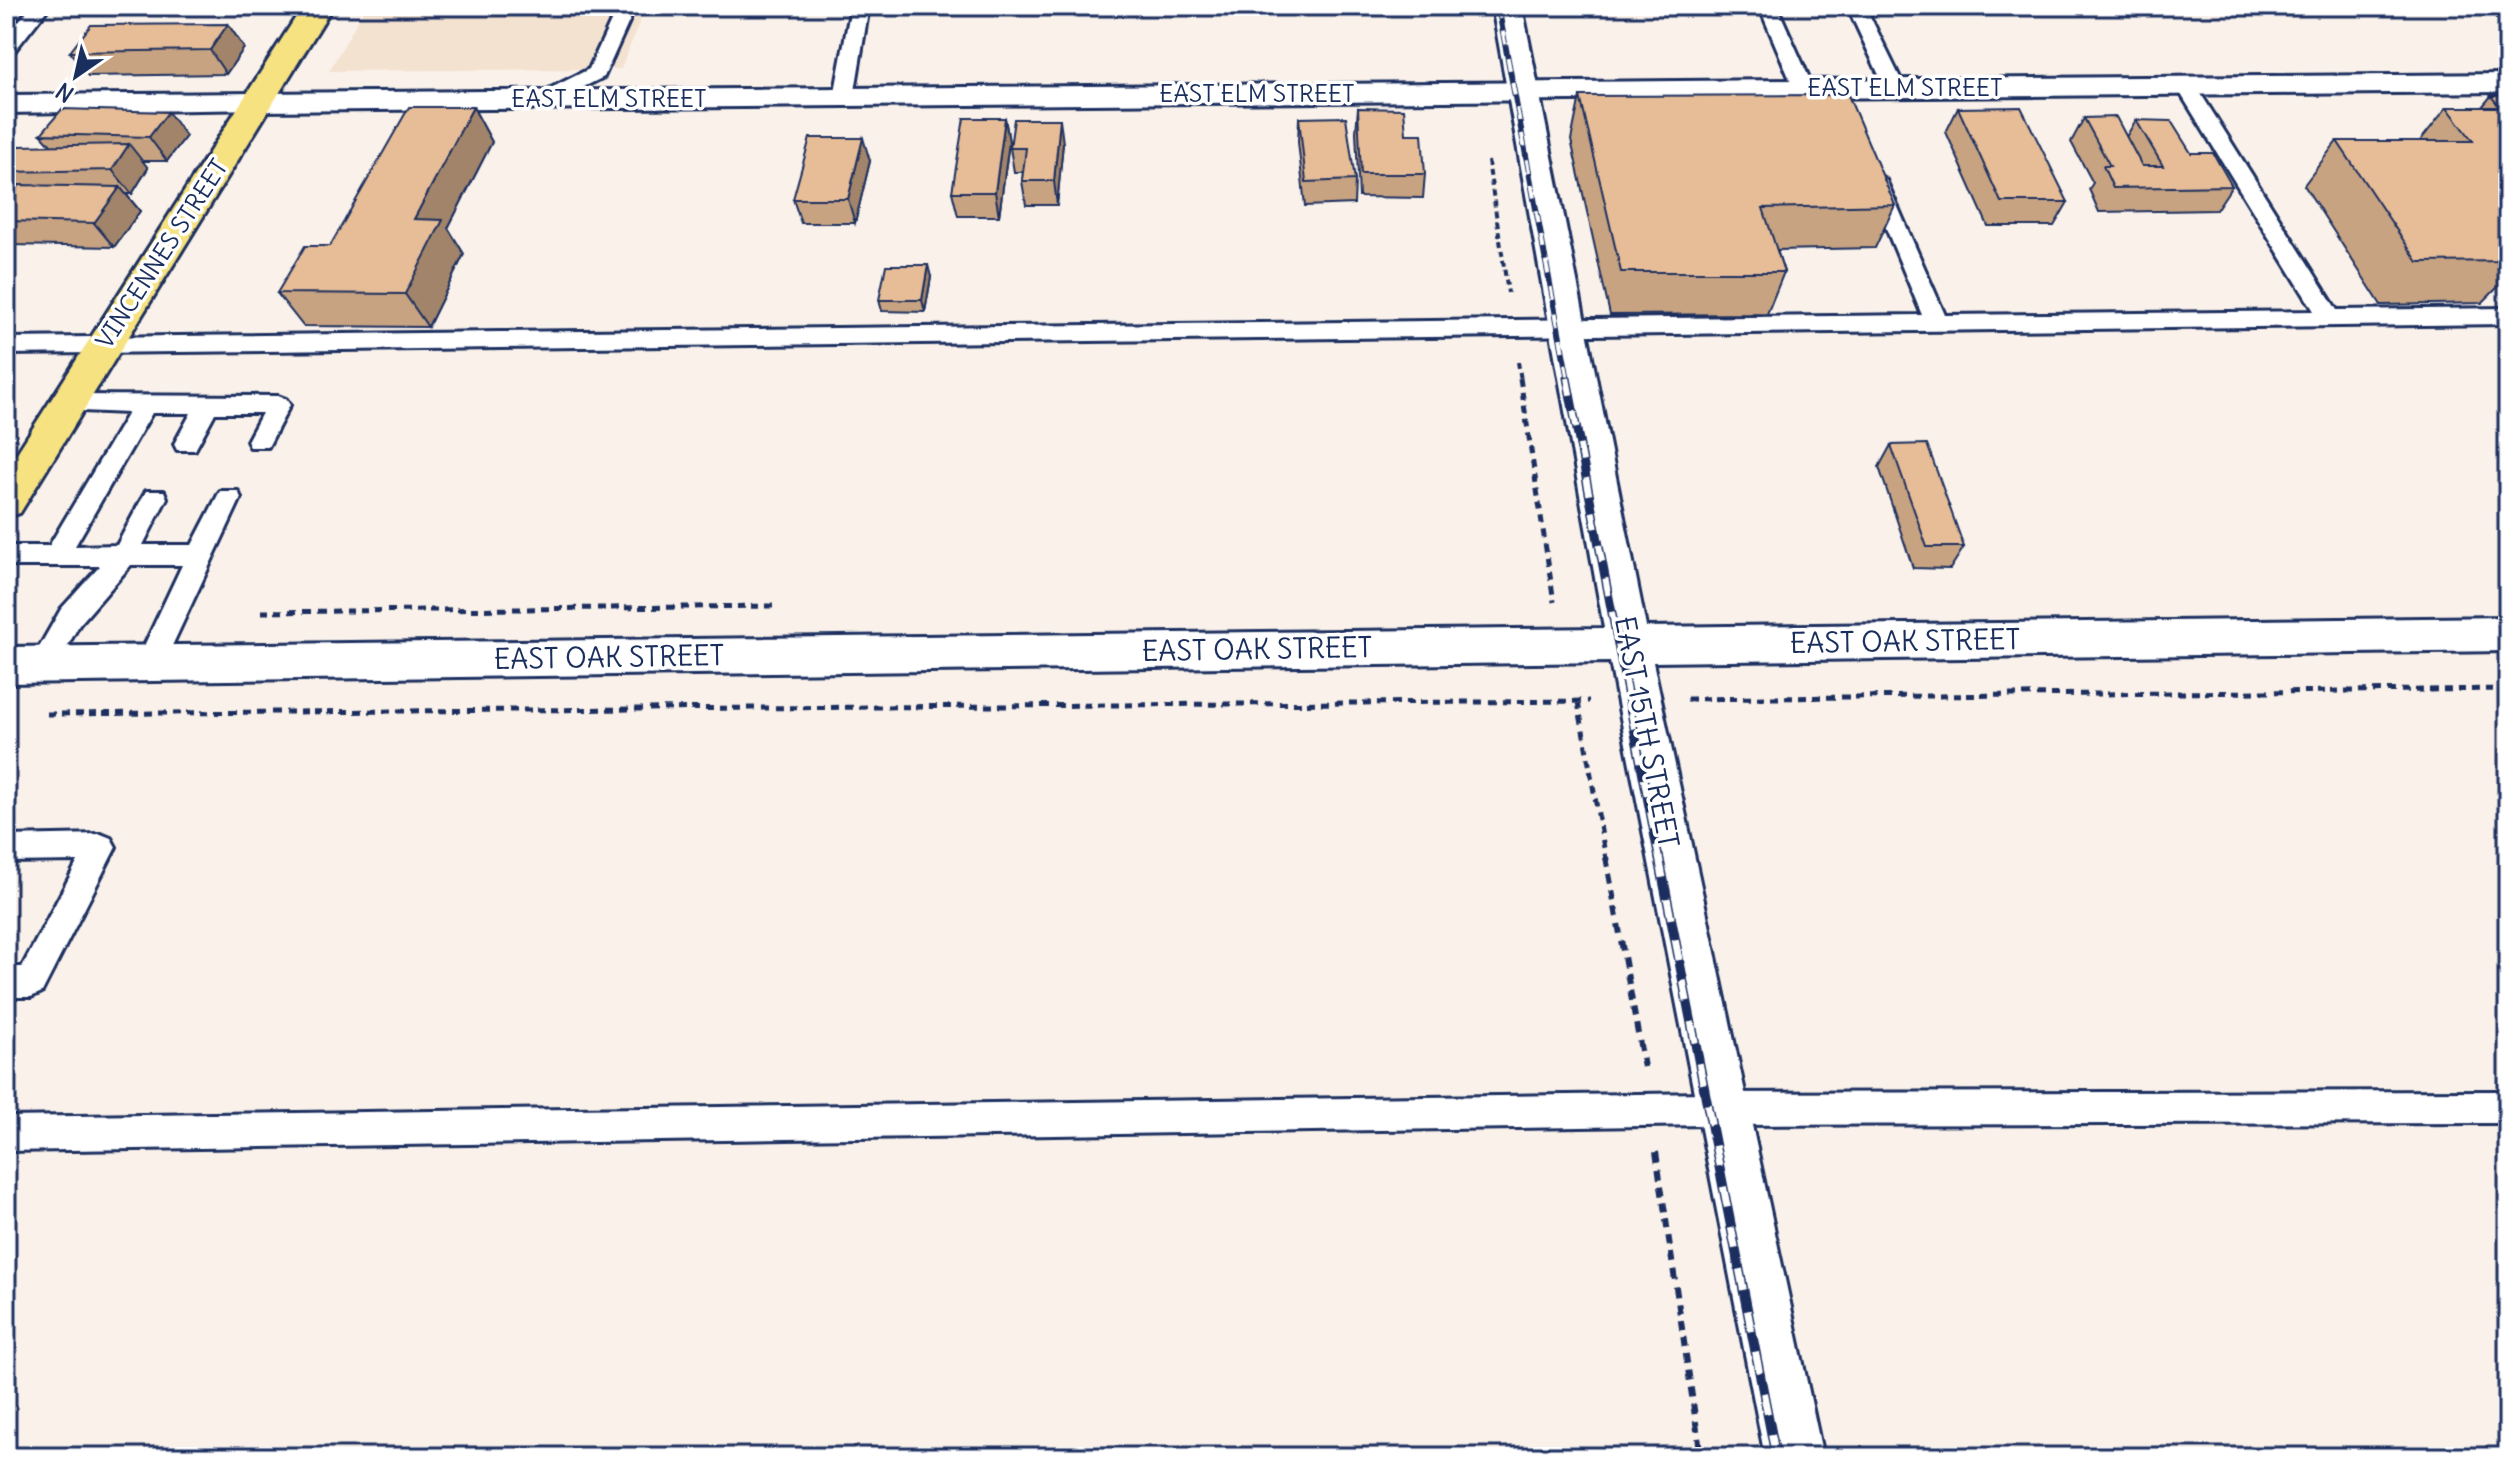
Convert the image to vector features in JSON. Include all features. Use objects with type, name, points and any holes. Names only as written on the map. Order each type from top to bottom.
[{"type":"main road","name":"VINCENNES STREET","points":[[6,502],[318,6]]},
{"type":"street","name":"EAST 15TH STREET","points":[[1507,6],[1628,645],[1794,1457]]},
{"type":"street","name":"EAST ELM STREET","points":[[6,104],[1804,89],[1841,101],[1895,88],[2508,83]]},
{"type":"street","name":"EAST OAK STREET","points":[[24,665],[2508,634]]},
{"type":"lane","points":[[6,49],[41,6]]},
{"type":"lane","points":[[542,100],[597,73],[627,6]]},
{"type":"lane","points":[[844,97],[860,6]]},
{"type":"lane","points":[[1768,6],[1804,89]]},
{"type":"lane","points":[[1856,6],[1895,88]]},
{"type":"lane","points":[[2186,86],[2330,318]]},
{"type":"lane","points":[[1865,156],[1937,323]]},
{"type":"lane","points":[[6,346],[2508,316]]},
{"type":"lane","points":[[66,404],[278,405],[259,441]]},
{"type":"lane","points":[[56,556],[145,405]]},
{"type":"lane","points":[[186,444],[208,405]]},
{"type":"lane","points":[[24,665],[124,556],[155,498]]},
{"type":"lane","points":[[150,663],[229,498]]},
{"type":"lane","points":[[6,556],[200,555]]},
{"type":"lane","points":[[6,849],[101,847],[31,982],[6,982]]},
{"type":"lane","points":[[6,1134],[1724,1110],[2508,1107]]},
{"type":"path","points":[[2487,6],[2508,30]]},
{"type":"path","points":[[37,714],[2508,689]]},
{"type":"shaded area","points":[[366,6],[646,6],[621,69],[329,71]]},
{"type":"building","points":[[228,24],[210,50],[70,52],[91,25]]},
{"type":"building","points":[[1848,95],[1895,205],[1763,208],[1784,272],[1621,272],[1580,96]]},
{"type":"building","points":[[2491,96],[2508,96],[2508,261],[2418,262],[2337,141],[2473,141],[2447,107],[2500,107]]},
{"type":"building","points":[[409,107],[473,107],[414,219],[443,220],[405,294],[277,293],[305,246],[330,246]]},
{"type":"building","points":[[2021,107],[2068,202],[2001,202],[1958,108]]},
{"type":"building","points":[[1358,108],[1404,109],[1406,134],[1422,134],[1425,174],[1361,174]]},
{"type":"building","points":[[62,109],[168,112],[149,137],[41,134]]},
{"type":"building","points":[[1346,117],[1355,180],[1306,182],[1299,118]]},
{"type":"building","points":[[2116,117],[2142,166],[2163,166],[2136,120],[2171,121],[2191,153],[2213,153],[2232,186],[2113,188],[2103,166],[2110,166],[2084,118]]},
{"type":"building","points":[[964,118],[1005,118],[995,192],[952,192]]},
{"type":"building","points":[[1014,119],[1060,119],[1054,181],[1022,181],[1026,148],[1010,148]]},
{"type":"building","points":[[810,138],[863,138],[848,199],[793,199]]},
{"type":"building","points":[[129,144],[112,170],[6,172],[6,161],[17,146]]},
{"type":"building","points":[[19,185],[120,187],[94,223],[6,221],[6,201]]},
{"type":"building","points":[[886,265],[928,265],[922,300],[879,300]]},
{"type":"building","points":[[1927,444],[1964,547],[1927,547],[1891,445]]},
{"type":"railway","points":[[1498,6],[1568,380]]},
{"type":"railway","points":[[1567,378],[1659,859]]},
{"type":"railway","points":[[1659,857],[1776,1457]]}]
